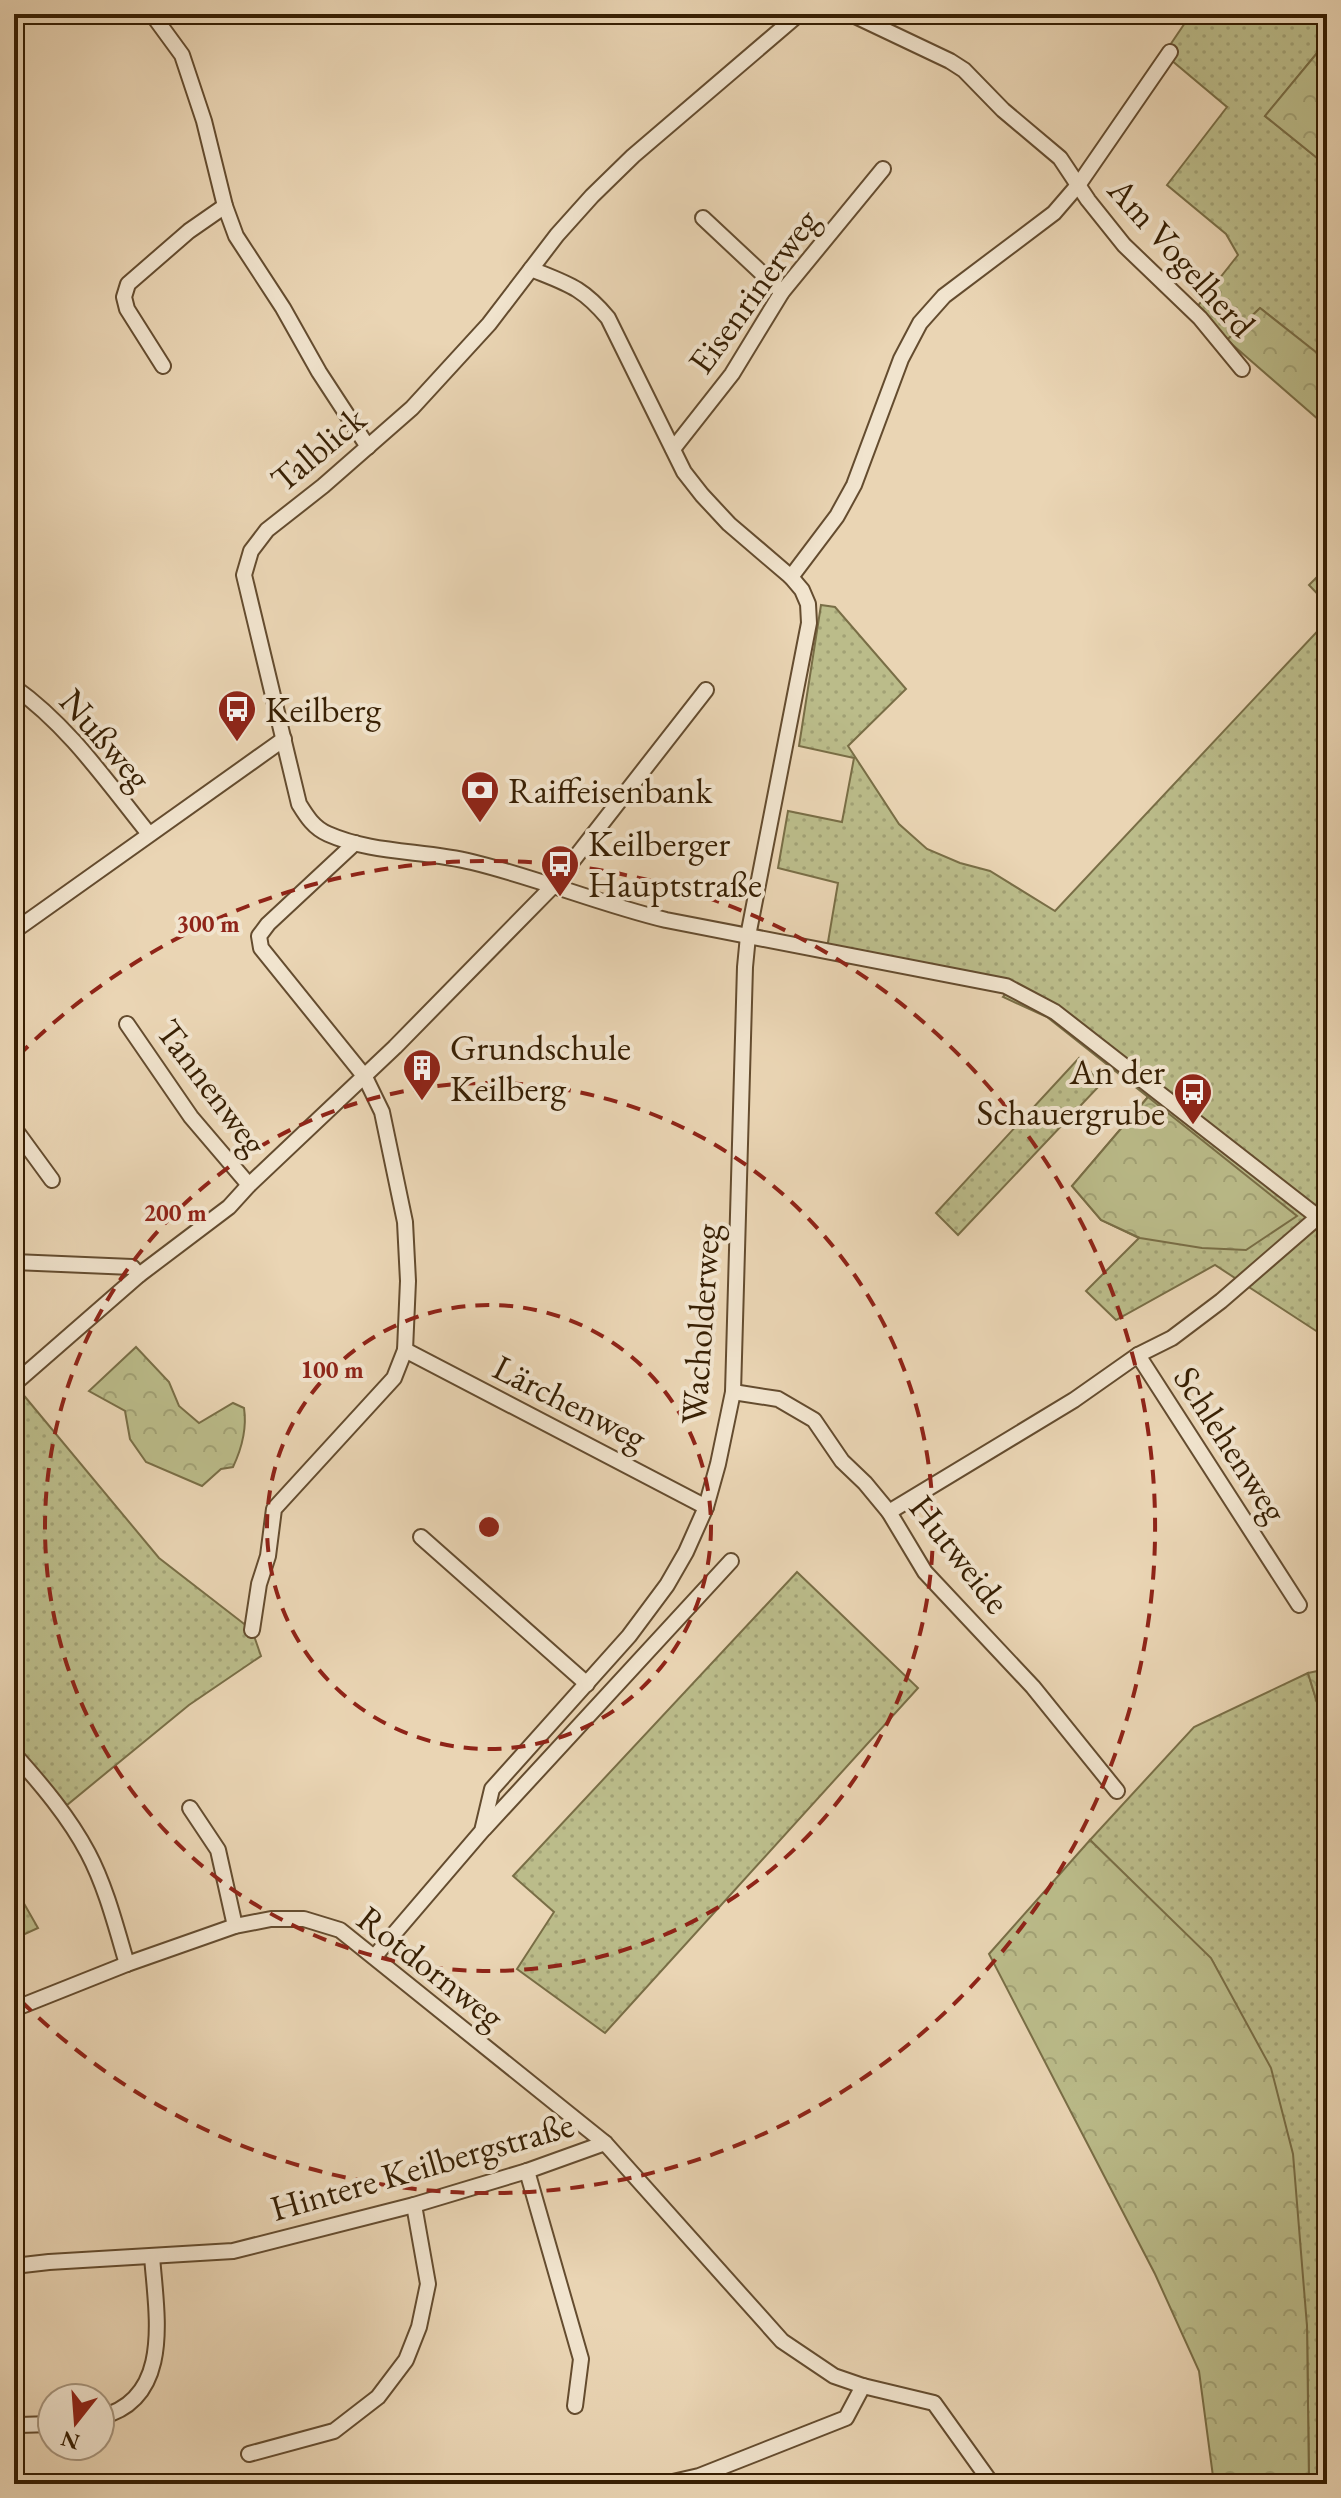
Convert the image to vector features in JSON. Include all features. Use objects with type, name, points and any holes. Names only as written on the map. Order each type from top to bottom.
[{"type":"street","points":[[152,14],[182,55],[236,236],[368,447]]},
{"type":"street","name":"Talblick","points":[[799,14],[633,156],[592,196],[557,235],[489,324],[412,408],[267,530],[251,551],[244,575],[299,804],[310,822],[326,833],[355,843],[469,861],[633,912],[1006,986],[1055,1012],[1322,1220]]},
{"type":"street","name":"Am Vogelherd","points":[[851,14],[964,70],[1003,110],[1060,158],[1124,245],[1200,318],[1242,369]]},
{"type":"street","points":[[531,269],[573,286],[591,298],[608,318],[684,472],[729,524],[791,577],[837,516],[854,485],[901,359],[920,323],[944,296],[1054,213],[1079,184],[1170,52]]},
{"type":"street","name":"Eisenrinerweg","points":[[673,449],[732,374],[782,292],[883,169]]},
{"type":"street","points":[[163,366],[127,309],[124,297],[128,284],[189,231],[225,206]]},
{"type":"street","points":[[703,218],[782,292]]},
{"type":"street","name":"Wacholderweg","points":[[482,1831],[492,1789],[629,1636],[667,1585],[706,1507],[718,1464],[733,1392],[744,983],[748,936],[809,623],[808,604],[791,577]]},
{"type":"street","name":"Nußweg","points":[[14,687],[41,707],[72,738],[149,834]]},
{"type":"street","points":[[14,1384],[139,1275],[229,1207],[365,1077],[553,886],[706,690]]},
{"type":"street","points":[[14,931],[284,739]]},
{"type":"street","points":[[252,1630],[259,1584],[268,1556],[274,1509],[394,1378],[405,1350],[408,1281],[405,1222],[382,1112],[365,1077],[261,948],[259,936],[355,843]]},
{"type":"street","name":"Tannenweg","points":[[127,1024],[191,1117],[249,1185]]},
{"type":"street","points":[[14,1128],[52,1180]]},
{"type":"street","points":[[889,1512],[1074,1400],[1138,1355],[1172,1338],[1322,1220]]},
{"type":"street","points":[[14,1262],[132,1267],[139,1275]]},
{"type":"street","name":"Lärchenweg","points":[[405,1350],[706,1507]]},
{"type":"street","name":"Schlehenweg","points":[[1138,1355],[1299,1605]]},
{"type":"street","name":"Hutweide","points":[[733,1392],[778,1399],[814,1420],[842,1461],[889,1512],[925,1572],[1033,1687],[1117,1791]]},
{"type":"street","points":[[421,1537],[587,1684]]},
{"type":"street","name":"Wacholderweg","points":[[375,1956],[482,1831],[731,1561]]},
{"type":"street","points":[[14,1754],[43,1785],[88,1853],[127,1964]]},
{"type":"street","points":[[190,1808],[218,1850],[235,1926]]},
{"type":"street","name":"Rotdornweg","points":[[14,2009],[235,1926],[271,1919],[304,1919],[340,1930],[375,1956],[605,2143]]},
{"type":"street","name":"Hintere Keilbergstraße","points":[[14,2266],[233,2251],[414,2205],[527,2171],[605,2143],[782,2341],[834,2376],[934,2403],[992,2484]]},
{"type":"street","points":[[527,2171],[581,2359],[575,2406]]},
{"type":"street","points":[[249,2454],[334,2431],[378,2397],[406,2360],[419,2327],[428,2284],[414,2205]]},
{"type":"street","points":[[116,2411],[135,2398],[150,2376],[158,2341],[152,2256]]},
{"type":"street","points":[[664,2484],[699,2476],[846,2418],[863,2386]]},
{"type":"street","points":[[19,2425],[36,2424]]},
{"type":"green space","points":[[1191,14],[1327,14],[1327,41],[1265,116],[1327,166],[1327,348],[1321,357],[1260,308],[1227,340],[1197,307],[1238,255],[1226,234],[1167,185],[1227,107],[1164,54]]},
{"type":"green space","points":[[1327,41],[1327,166],[1265,116]]},
{"type":"green space","points":[[1260,308],[1321,356],[1327,348],[1327,427],[1227,340]]},
{"type":"green space","points":[[1327,567],[1327,604],[1309,585]]},
{"type":"green space","points":[[821,605],[835,607],[906,689],[848,746],[899,824],[927,849],[990,871],[1055,911],[1327,621],[1327,1338],[1215,1265],[1116,1320],[1086,1291],[1139,1238],[1101,1220],[1072,1186],[1148,1097],[1047,1017],[1003,997],[1012,986],[827,948],[838,883],[778,868],[788,811],[842,822],[854,758],[799,746]]},
{"type":"green space","points":[[1079,1058],[1101,1084],[958,1235],[936,1213]]},
{"type":"green space","points":[[1148,1097],[1297,1216],[1246,1250],[1202,1248],[1140,1238],[1101,1220],[1072,1186]]},
{"type":"green space","points":[[136,1347],[169,1382],[179,1406],[199,1423],[233,1403],[244,1408],[243,1438],[233,1467],[221,1469],[202,1486],[146,1462],[130,1439],[125,1411],[89,1391]]},
{"type":"green space","points":[[21,1392],[159,1558],[252,1630],[261,1656],[189,1705],[67,1805],[14,1746],[14,1397]]},
{"type":"green space","points":[[797,1572],[918,1688],[605,2033],[517,1969],[554,1912],[513,1876]]},
{"type":"green space","points":[[1327,1669],[1327,1735],[1308,1673]]},
{"type":"green space","points":[[1308,1673],[1327,1735],[1327,2484],[1309,2484],[1307,2326],[1227,1990],[1213,1962],[1090,1840],[1194,1727]]},
{"type":"green space","points":[[1090,1840],[1211,1958],[1271,2068],[1293,2154],[1307,2326],[1309,2484],[1214,2484],[1199,2371],[1155,2274],[989,1954]]},
{"type":"green space","points":[[14,1886],[38,1928],[14,1939]]},
{"type":"place","name":"Keilberg","points":[[237,743]]},
{"type":"place","name":"Raiffeisenbank","points":[[480,824]]},
{"type":"place","name":"Keilberger Hauptstraße","points":[[560,898]]},
{"type":"place","name":"Grundschule Keilberg","points":[[422,1102]]},
{"type":"place","name":"An der Schauergrube","points":[[1193,1126]]}]
